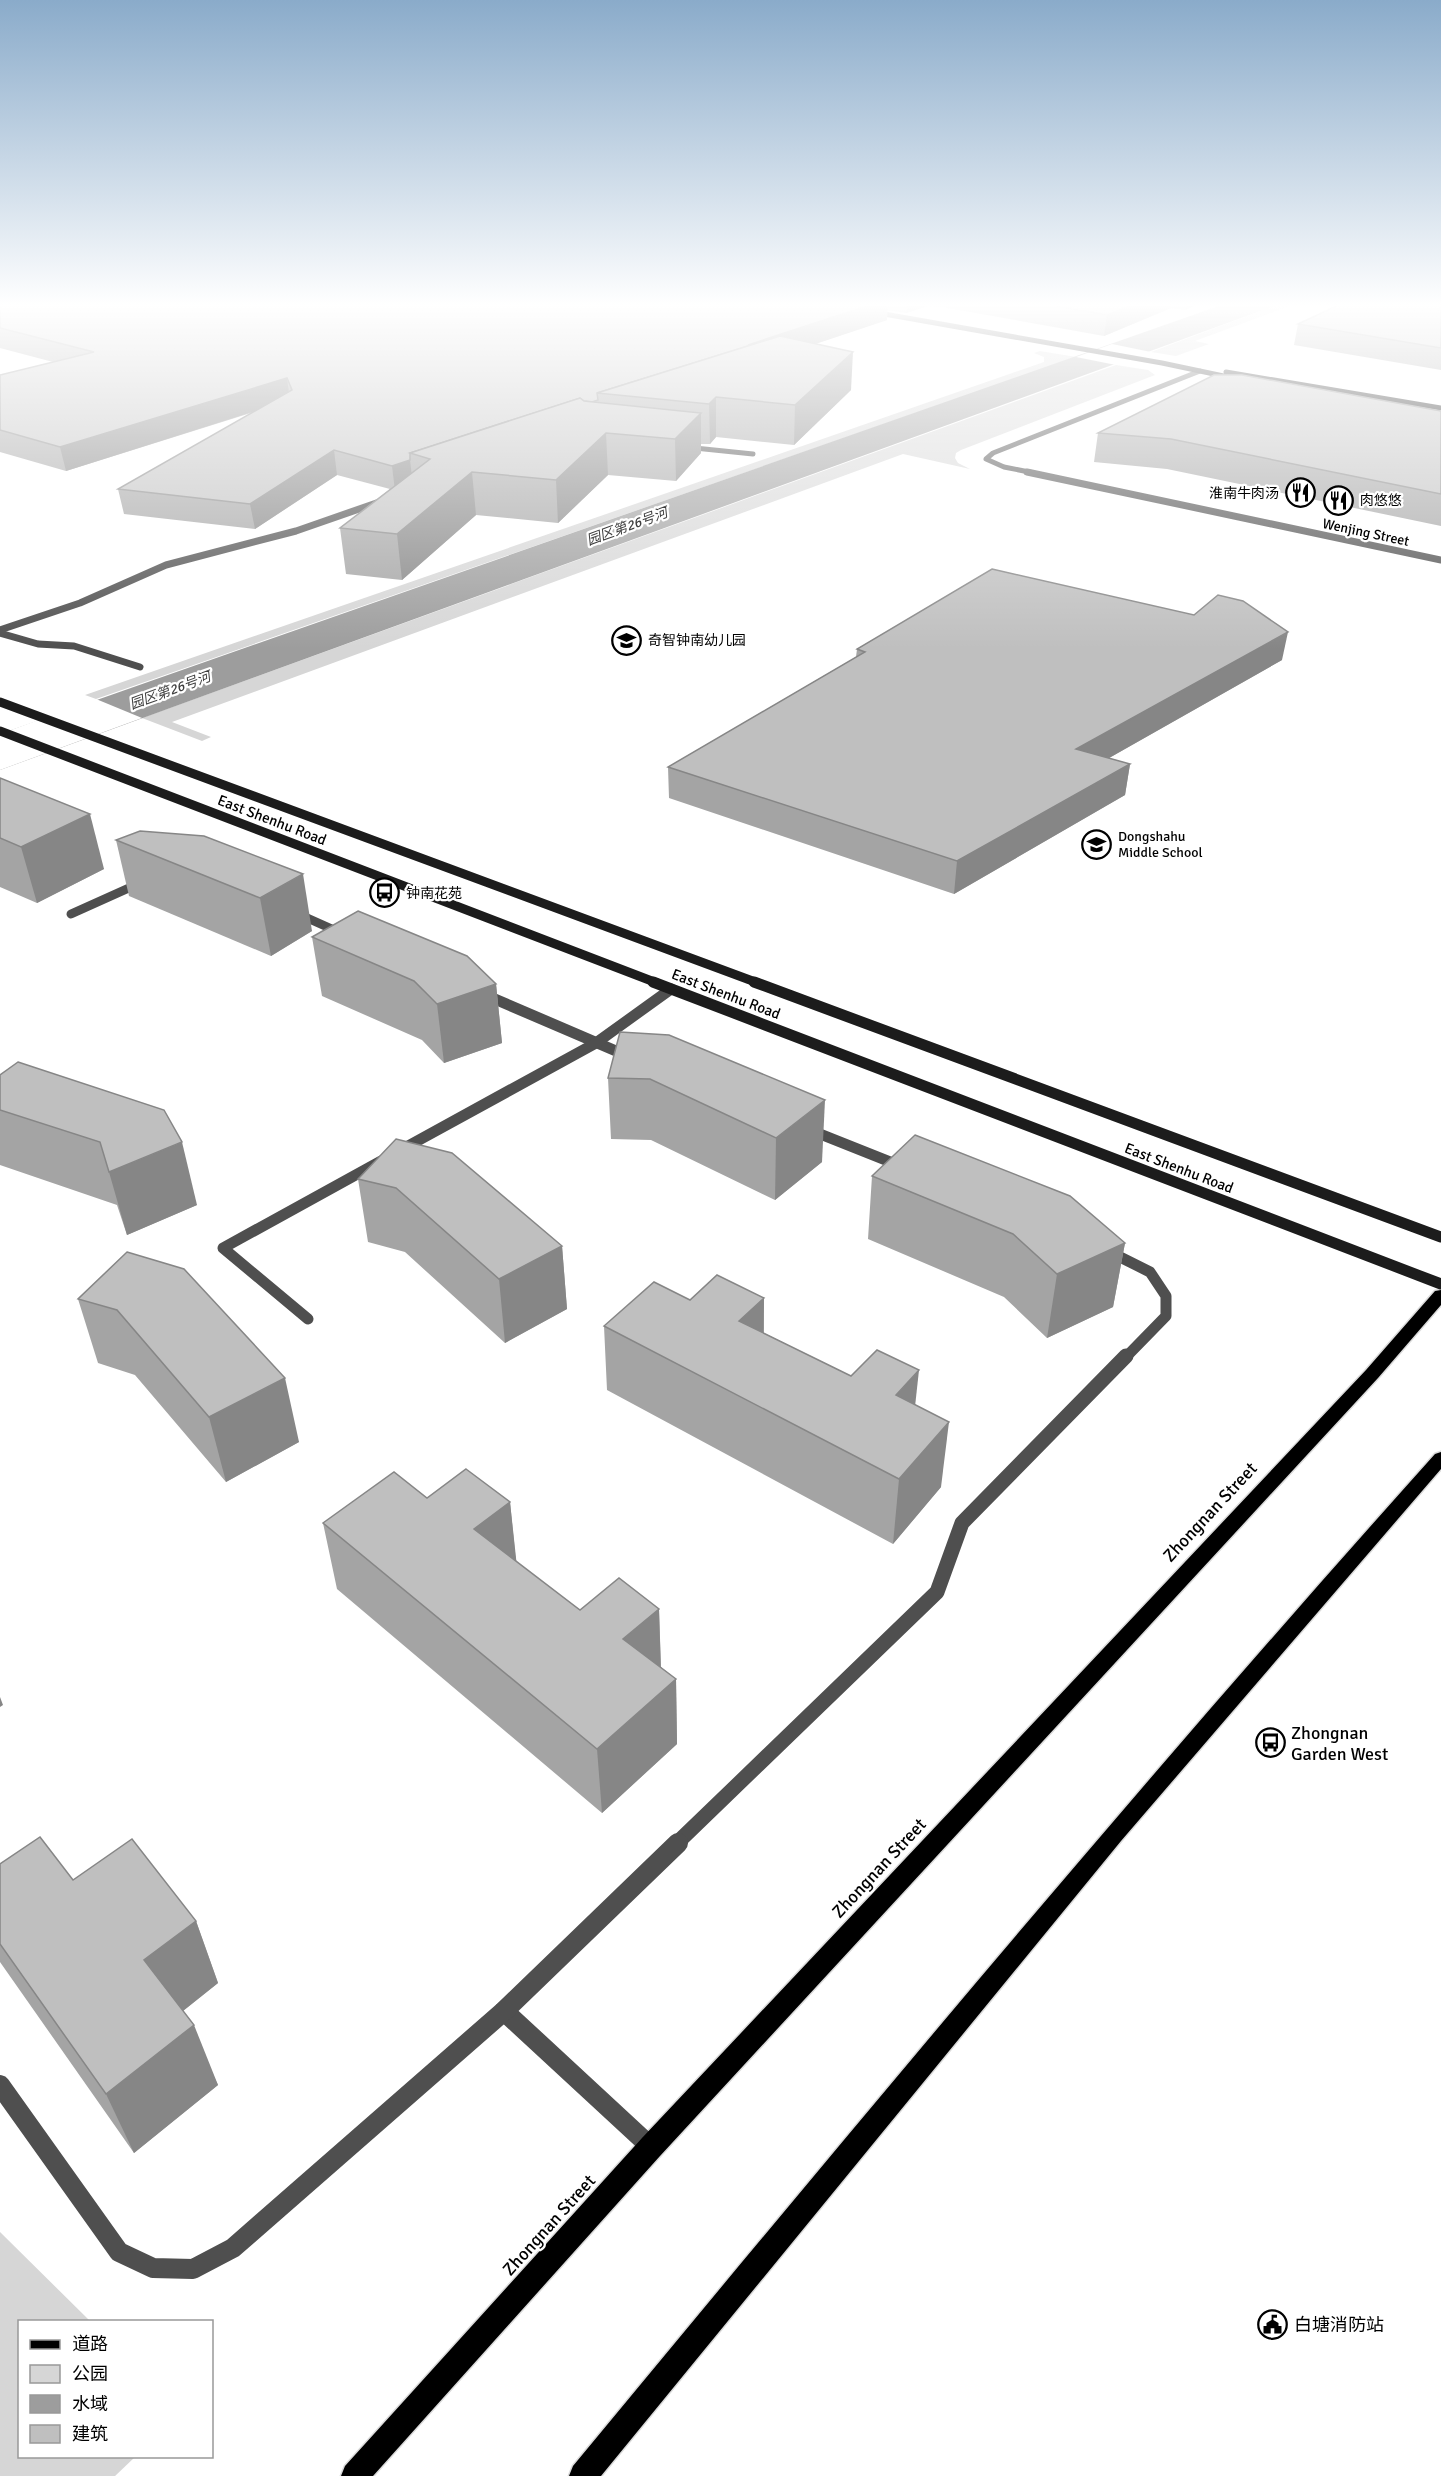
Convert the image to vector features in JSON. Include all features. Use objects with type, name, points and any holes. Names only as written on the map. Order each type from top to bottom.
[{"type":"main road","name":"East Shenhu Road","points":[[0,702],[1441,1237]]},
{"type":"main road","name":"East Shenhu Road","points":[[2,732],[1441,1284]]},
{"type":"main road","name":"Zhongnan Street","points":[[355,2476],[651,2148],[1372,1374],[1441,1295]]},
{"type":"main road","points":[[583,2476],[1036,1927],[1356,1553],[1441,1458]]},
{"type":"street","name":"Wenjing Street","points":[[1082,418],[993,453],[986,459],[1004,467],[1441,560]]},
{"type":"street","points":[[674,445],[753,454]]},
{"type":"street","points":[[0,632],[80,603],[166,565],[296,531],[388,499]]},
{"type":"street","points":[[0,632],[38,644],[74,646],[140,668]]},
{"type":"street","points":[[71,914],[158,875]]},
{"type":"street","points":[[282,907],[357,940]]},
{"type":"street","points":[[466,987],[640,1061]]},
{"type":"street","points":[[308,1318],[222,1248],[596,1043],[671,989]]},
{"type":"street","points":[[795,1124],[916,1173]]},
{"type":"street","points":[[0,2085],[119,2252],[153,2268],[193,2269],[233,2248],[504,2011],[937,1592],[963,1523],[1166,1316],[1166,1296],[1150,1272],[1126,1258],[1093,1245]]},
{"type":"street","points":[[504,2011],[651,2148]]},
{"type":"green space","points":[[884,418],[903,418],[96,699],[85,695]]},
{"type":"green space","points":[[971,418],[1045,418],[956,453],[955,458],[958,463],[970,469],[903,454],[172,722],[211,737],[202,741],[142,718]]},
{"type":"green space","points":[[0,2232],[89,2320],[18,2320],[18,2458],[134,2458],[115,2476],[0,2476]]},
{"type":"water","name":"园区第26号河","points":[[901,418],[968,418],[0,770],[0,734]]},
{"type":"pier","points":[[96,699],[142,718],[0,770],[0,734]]},
{"type":"building","points":[[0,418],[157,418],[60,447],[0,430]]},
{"type":"building","points":[[244,418],[520,418],[410,453],[410,460],[392,466],[334,450],[250,504],[118,489]]},
{"type":"building","points":[[520,418],[696,418],[675,439],[606,433],[556,480],[472,472],[397,534],[340,528],[430,459],[410,453]]},
{"type":"building","points":[[1129,418],[1441,418],[1441,494],[1171,439],[1098,433]]},
{"type":"building","points":[[992,569],[1194,615],[1218,595],[1243,601],[1288,632],[1076,749],[1130,764],[957,861],[668,767],[865,652],[857,649]]},
{"type":"building","points":[[0,778],[90,814],[21,847],[0,838]]},
{"type":"building","points":[[140,831],[204,836],[303,874],[260,898],[116,840]]},
{"type":"building","points":[[358,911],[467,956],[496,984],[437,1004],[414,981],[312,937]]},
{"type":"building","points":[[620,1032],[669,1035],[825,1100],[776,1138],[650,1079],[608,1078]]},
{"type":"building","points":[[18,1062],[164,1110],[182,1142],[109,1172],[100,1142],[0,1110],[0,1075]]},
{"type":"building","points":[[915,1135],[1070,1196],[1125,1243],[1057,1274],[1013,1234],[872,1176]]},
{"type":"building","points":[[396,1139],[452,1153],[562,1246],[499,1279],[396,1188],[358,1179]]},
{"type":"building","points":[[127,1252],[184,1269],[285,1378],[209,1417],[117,1310],[78,1299]]},
{"type":"building","points":[[717,1275],[764,1298],[739,1321],[851,1376],[877,1350],[919,1370],[896,1395],[949,1422],[899,1479],[604,1326],[654,1282],[690,1300]]},
{"type":"building","points":[[466,1469],[510,1502],[474,1529],[580,1610],[619,1578],[659,1609],[623,1639],[676,1679],[597,1749],[323,1523],[394,1472],[427,1498]]},
{"type":"building","points":[[40,1837],[73,1880],[132,1839],[196,1921],[144,1960],[194,2025],[106,2094],[0,1944],[0,1864]]},
{"type":"place","name":"淮南牛肉汤","points":[[1300,493]]},
{"type":"place","name":"肉悠悠","points":[[1339,500]]},
{"type":"place","name":"奇智钟南幼儿园","points":[[627,640]]},
{"type":"place","name":"Dongshahu Middle School","points":[[1097,844]]},
{"type":"place","name":"钟南花苑","points":[[385,893]]},
{"type":"place","name":"Zhongnan Garden West","points":[[1270,1743]]},
{"type":"place","name":"白塘消防站","points":[[1273,2325]]}]
